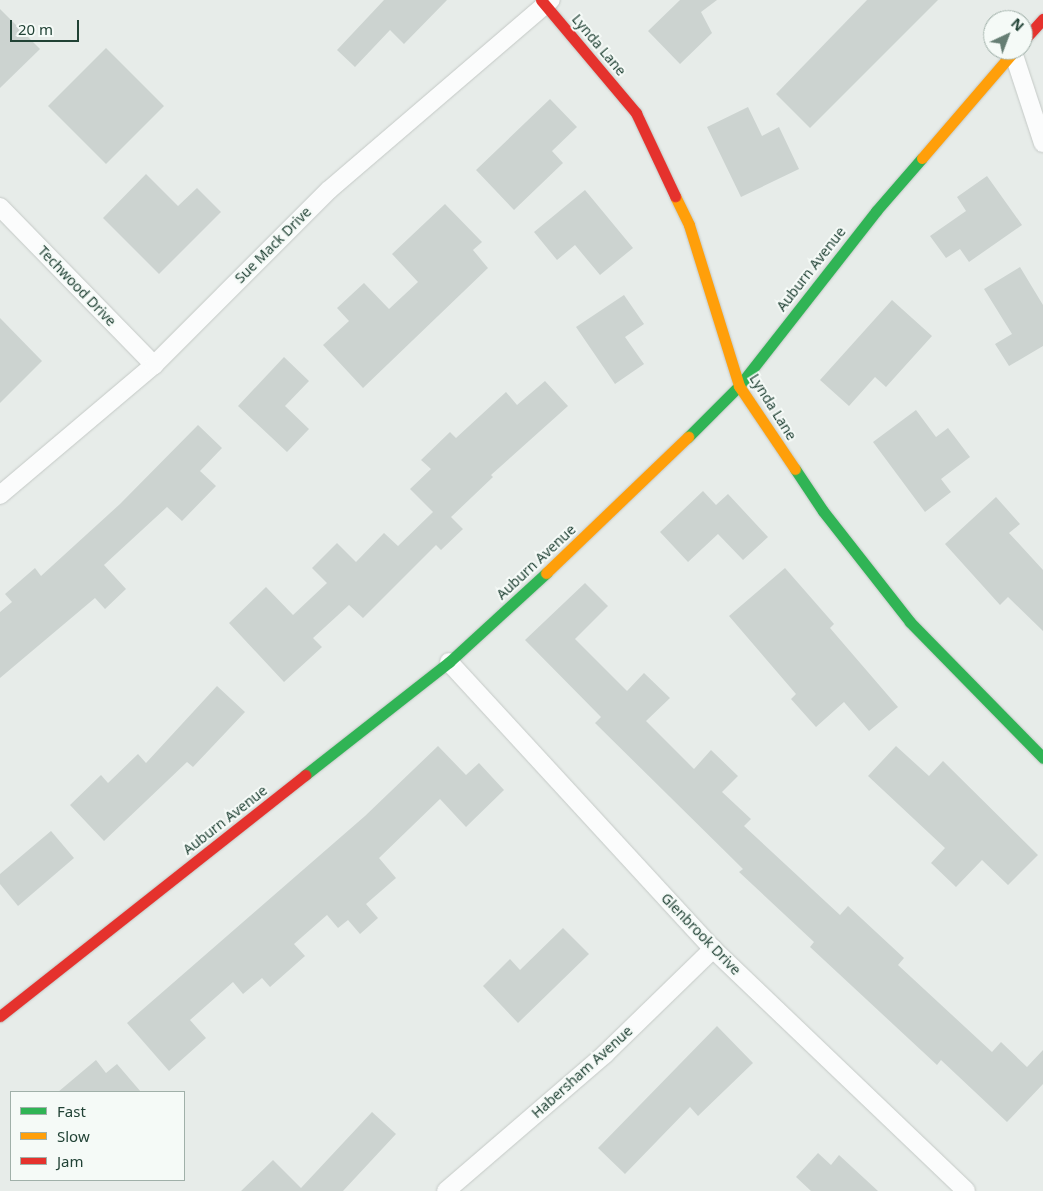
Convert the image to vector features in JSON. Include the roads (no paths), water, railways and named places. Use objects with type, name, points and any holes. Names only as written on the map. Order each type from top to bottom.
[{"type":"street","name":"Sue Mack Drive","points":[[0,495],[154,365],[329,190],[546,2]]},
{"type":"street","name":"Lynda Lane","points":[[546,2],[636,113],[689,225],[739,386],[823,511],[910,622],[1043,758]]},
{"type":"street","name":"Auburn Avenue","points":[[1033,30],[1043,19]]},
{"type":"street","name":"Auburn Avenue","points":[[0,1016],[449,662],[601,523],[739,386],[876,211],[1007,60]]},
{"type":"street","points":[[1020,60],[1043,143]]},
{"type":"street","name":"Techwood Drive","points":[[0,207],[154,365]]},
{"type":"street","name":"Glenbrook Drive","points":[[449,662],[713,949],[966,1191]]},
{"type":"street","name":"Habersham Avenue","points":[[446,1191],[605,1054],[713,949]]}]
